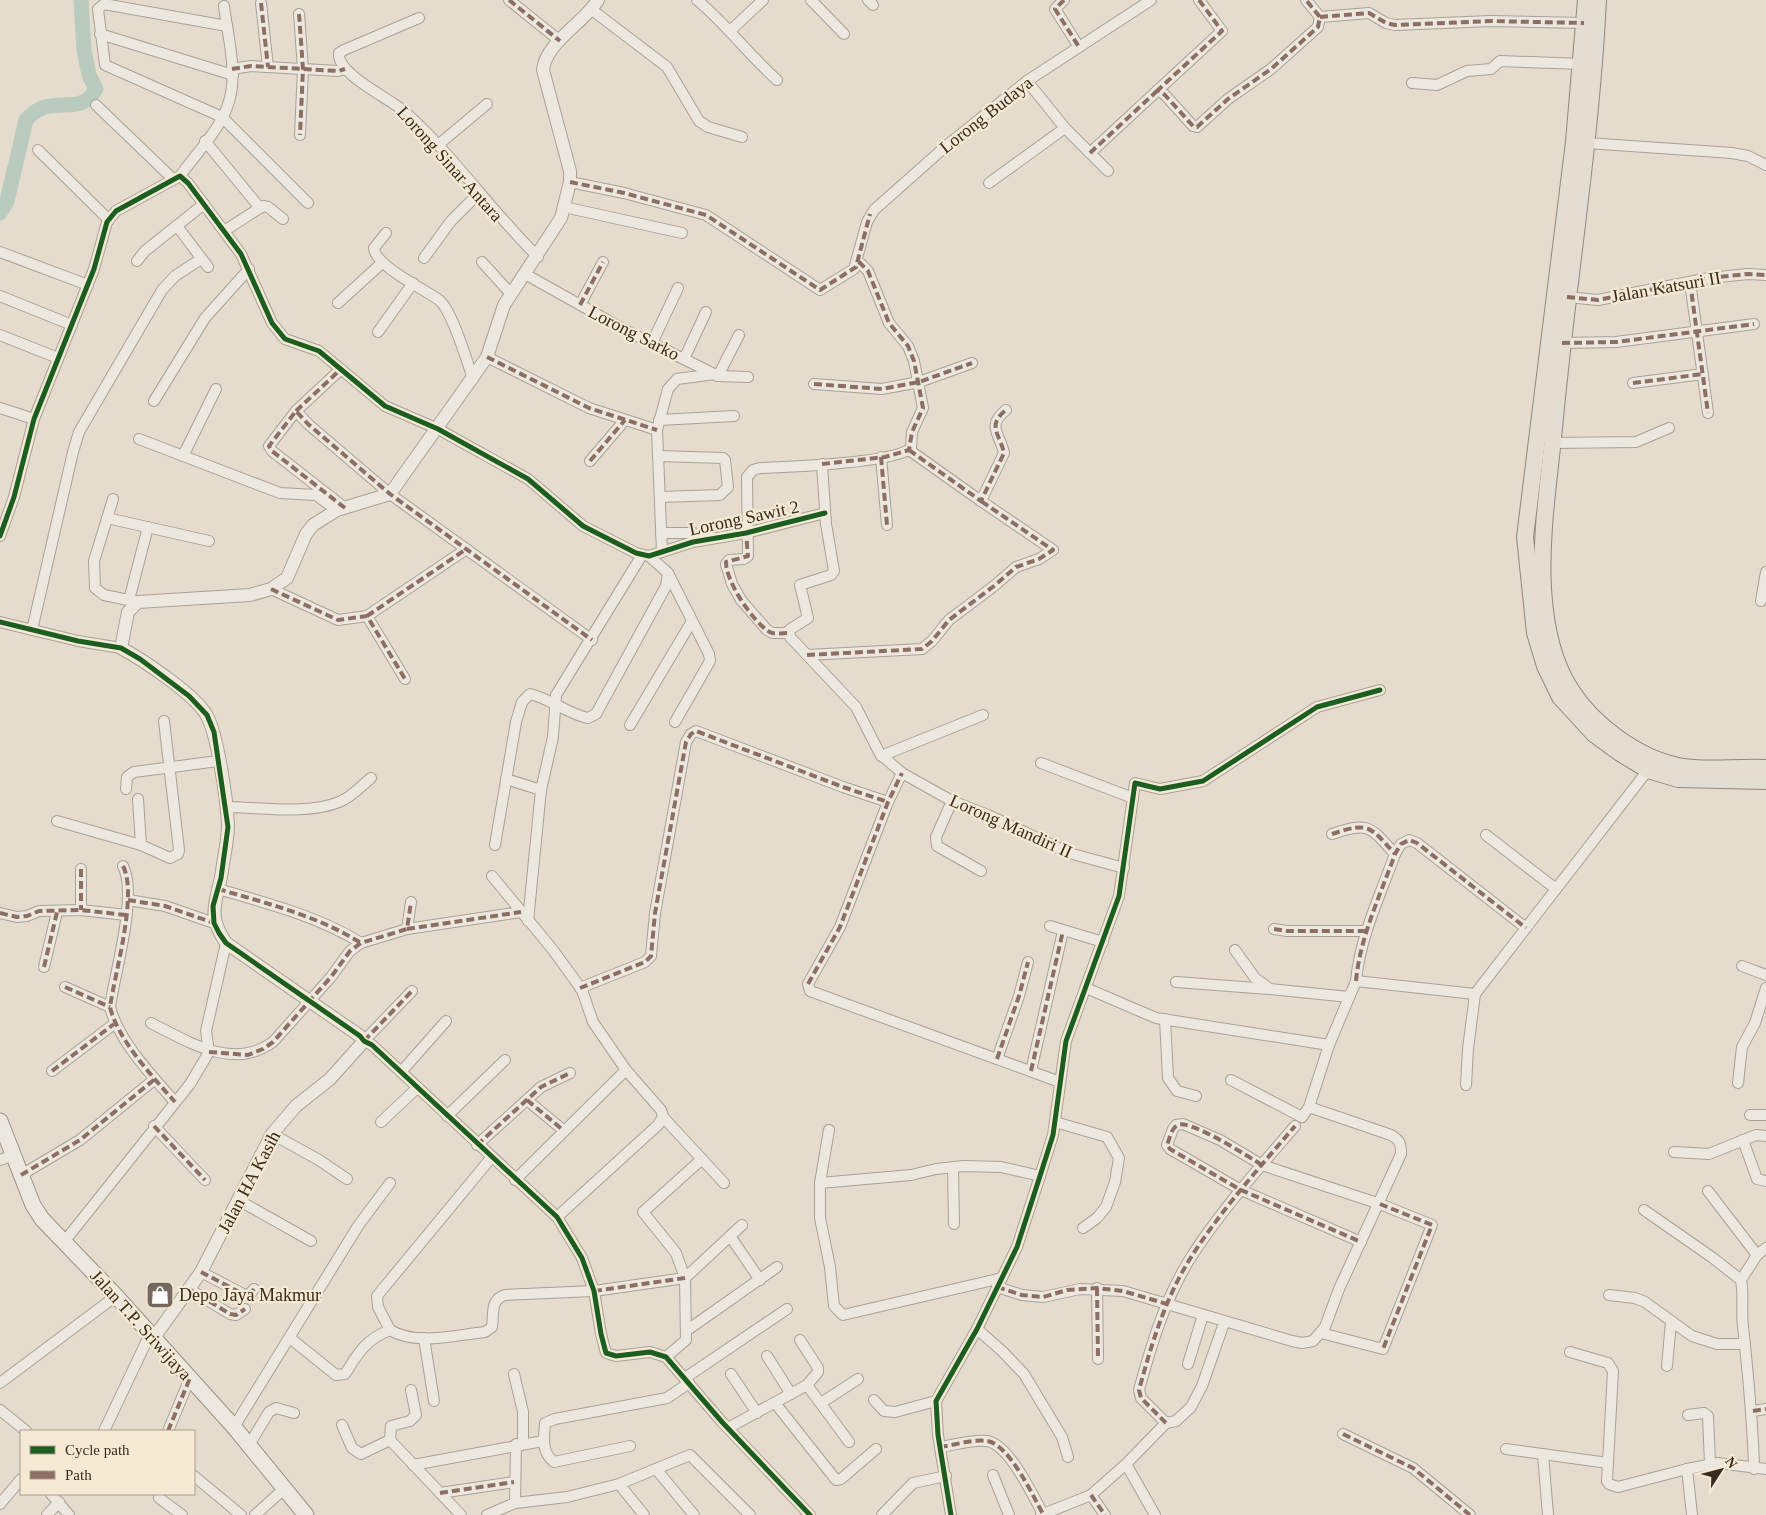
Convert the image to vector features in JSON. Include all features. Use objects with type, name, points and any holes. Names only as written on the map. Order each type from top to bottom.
[{"type":"main road","points":[[1586,0],[1562,306],[1562,343],[1543,549],[1543,590],[1548,631],[1557,662],[1570,690],[1602,725],[1653,759],[1680,766],[1766,768]]},
{"type":"main road","points":[[1598,0],[1587,143],[1525,538],[1535,633],[1545,666],[1565,704],[1594,734],[1648,770],[1678,779],[1766,781]]},
{"type":"main road","name":"Jalan T.P. Sriwijaya","points":[[0,1121],[6,1158],[21,1175],[38,1212],[234,1427],[306,1515]]},
{"type":"street","points":[[509,0],[560,41]]},
{"type":"street","points":[[696,0],[730,31],[757,62],[778,80]]},
{"type":"street","points":[[730,31],[763,0]]},
{"type":"street","points":[[811,0],[844,34]]},
{"type":"street","points":[[1064,0],[1055,9],[1080,47]]},
{"type":"street","name":"Lorong Budaya","points":[[858,261],[867,222],[874,210],[945,147],[1027,81],[1151,0]]},
{"type":"street","points":[[1090,153],[1222,31],[1199,0]]},
{"type":"street","points":[[1158,90],[1164,94],[1193,126],[1197,127],[1228,99],[1271,69],[1320,24],[1320,18],[1306,0]]},
{"type":"street","points":[[261,3],[268,68]]},
{"type":"street","points":[[227,26],[104,4],[98,9],[105,65],[222,117],[308,203]]},
{"type":"street","points":[[113,499],[94,561],[95,588],[104,595],[133,601],[250,595],[271,589],[287,578],[306,534],[313,525],[341,509],[390,494],[473,379],[486,357],[504,305],[538,256],[561,218],[570,182],[570,171],[544,70],[548,55],[595,5],[667,67],[699,121],[708,127],[742,137]]},
{"type":"street","points":[[1,533],[14,497],[34,420],[88,285],[109,220],[116,211],[176,178],[222,117],[231,94],[232,72],[224,6]]},
{"type":"street","points":[[1320,18],[1369,13],[1386,23],[1395,25],[1491,21],[1584,23]]},
{"type":"street","points":[[299,14],[303,69],[300,135]]},
{"type":"street","points":[[100,34],[232,72],[247,66],[338,71],[345,69],[339,58],[341,51],[418,18]]},
{"type":"street","points":[[1412,83],[1437,85],[1467,71],[1490,69],[1500,60],[1582,64]]},
{"type":"street","name":"Lorong Sinar Antara","points":[[345,69],[352,77],[392,101],[438,145],[509,229],[538,256]]},
{"type":"street","points":[[1027,81],[1065,128],[1108,171]]},
{"type":"street","points":[[438,145],[487,104]]},
{"type":"street","points":[[96,105],[176,178],[184,178],[224,231],[249,269],[277,331],[293,343],[319,351],[385,406],[438,429],[528,479],[583,526],[646,555],[668,572],[709,654],[710,661],[675,722]]},
{"type":"street","points":[[989,183],[1065,128]]},
{"type":"street","points":[[205,141],[260,208]]},
{"type":"street","points":[[1587,143],[1732,153],[1748,156],[1766,165]]},
{"type":"street","points":[[38,150],[109,220]]},
{"type":"street","points":[[570,182],[624,193],[706,215],[817,289],[822,289],[854,269],[858,261],[868,271],[890,326],[908,346],[914,361],[923,408],[912,432],[909,450]]},
{"type":"street","points":[[424,258],[451,221],[479,194]]},
{"type":"street","points":[[137,261],[145,251],[204,204]]},
{"type":"street","points":[[224,231],[260,208],[268,207],[283,220]]},
{"type":"street","points":[[564,207],[682,233]]},
{"type":"street","points":[[32,630],[79,432],[162,290],[175,276],[204,263],[177,226]]},
{"type":"street","points":[[386,234],[374,248],[374,252],[382,263],[441,302],[448,310],[473,379]]},
{"type":"street","points":[[0,252],[88,285]]},
{"type":"street","points":[[482,262],[511,294]]},
{"type":"street","points":[[580,305],[603,262]]},
{"type":"street","points":[[338,303],[382,263]]},
{"type":"street","points":[[154,401],[205,318],[249,269]]},
{"type":"street","name":"Lorong Sarko","points":[[525,274],[652,343],[717,375],[748,377]]},
{"type":"street","name":"Jalan Katsuri II","points":[[1562,306],[1690,282],[1748,274],[1766,275]]},
{"type":"street","points":[[1690,282],[1708,413]]},
{"type":"street","points":[[378,332],[413,283]]},
{"type":"street","points":[[652,343],[678,288]]},
{"type":"street","points":[[0,296],[72,324]]},
{"type":"street","points":[[684,359],[706,312]]},
{"type":"street","points":[[1562,343],[1616,342],[1754,324]]},
{"type":"street","points":[[0,335],[58,358]]},
{"type":"street","points":[[662,552],[658,425],[672,382],[677,379],[717,375],[739,335]]},
{"type":"street","points":[[486,357],[589,408],[626,420],[658,425],[734,416]]},
{"type":"street","points":[[814,384],[873,389],[919,382],[972,363]]},
{"type":"street","points":[[341,369],[296,411],[270,446],[272,451],[341,509]]},
{"type":"street","points":[[1633,383],[1703,374]]},
{"type":"street","points":[[183,456],[216,389]]},
{"type":"street","points":[[0,408],[34,420]]},
{"type":"street","points":[[981,501],[1002,457],[1003,447],[995,429],[998,416],[1006,410]]},
{"type":"street","points":[[296,411],[308,424],[390,494],[592,640]]},
{"type":"street","points":[[590,461],[626,420]]},
{"type":"street","points":[[1553,443],[1636,442],[1669,428]]},
{"type":"street","points":[[139,439],[280,493],[316,495],[341,509]]},
{"type":"street","points":[[788,633],[773,633],[767,630],[744,604],[732,584],[726,562],[748,556],[746,533],[747,477],[753,470],[881,457],[909,450],[1053,550],[1039,559],[1016,567],[949,620],[932,641],[922,649],[807,656]]},
{"type":"street","points":[[658,456],[723,458],[728,487],[720,495],[660,497]]},
{"type":"street","points":[[881,457],[887,525]]},
{"type":"street","points":[[788,633],[791,628],[808,618],[800,585],[830,575],[834,571],[825,513],[822,464]]},
{"type":"street","name":"Lorong Sawit 2","points":[[646,555],[825,513]]},
{"type":"street","points":[[107,518],[209,541]]},
{"type":"street","points":[[121,648],[148,527]]},
{"type":"street","points":[[661,533],[693,533],[712,538]]},
{"type":"street","points":[[271,589],[338,620],[367,616],[465,550]]},
{"type":"street","points":[[528,921],[541,790],[553,737],[556,695],[646,555]]},
{"type":"street","points":[[495,845],[522,702],[530,694],[555,702],[582,717],[588,718],[596,714],[666,586],[668,572]]},
{"type":"street","points":[[1761,601],[1766,572]]},
{"type":"street","points":[[367,616],[405,679]]},
{"type":"street","points":[[630,725],[692,621]]},
{"type":"street","points":[[0,622],[78,641],[121,648],[140,659],[189,696],[207,715],[214,732],[228,827],[218,889],[213,906],[214,923],[226,943],[372,1045],[477,1145],[557,1217],[582,1258],[594,1291],[600,1334],[606,1353],[616,1356],[650,1352],[666,1357],[728,1428],[810,1515]]},
{"type":"street","points":[[788,633],[859,711],[881,756],[983,715]]},
{"type":"street","points":[[951,1515],[940,1447],[936,1401],[977,1329],[1017,1247],[1040,1176],[1053,1135],[1066,1041],[1119,896],[1135,783],[1160,789],[1203,781],[1317,707],[1380,690]]},
{"type":"street","points":[[57,821],[140,845],[170,858],[178,854],[164,721]]},
{"type":"street","points":[[580,988],[645,962],[651,956],[655,912],[686,742],[691,734],[696,731],[842,787],[888,802]]},
{"type":"street","name":"Lorong Mandiri II","points":[[881,756],[902,773],[952,801],[988,815],[1069,853],[1124,868]]},
{"type":"street","points":[[126,789],[125,780],[129,774],[218,761]]},
{"type":"street","points":[[1041,763],[1133,798]]},
{"type":"street","points":[[1466,1085],[1468,1049],[1475,994],[1648,770]]},
{"type":"street","points":[[902,773],[888,802],[840,927],[808,984],[810,992],[1060,1082]]},
{"type":"street","points":[[226,807],[298,809],[326,807],[342,802],[371,778]]},
{"type":"street","points":[[506,779],[541,790]]},
{"type":"street","points":[[138,799],[140,845]]},
{"type":"street","points":[[952,801],[936,837],[936,846],[981,871]]},
{"type":"street","points":[[1332,834],[1355,826],[1364,827],[1375,832],[1396,854]]},
{"type":"street","points":[[1486,835],[1556,889]]},
{"type":"street","points":[[1232,1080],[1302,1117],[1309,1107],[1329,1045],[1356,981],[1357,966],[1366,931],[1401,844],[1409,840],[1417,843],[1526,928]]},
{"type":"street","points":[[123,866],[126,871],[128,900],[110,1007],[114,1024],[154,1079],[175,1102]]},
{"type":"street","points":[[81,870],[81,910]]},
{"type":"street","points":[[492,876],[580,988],[591,1018],[626,1070],[660,1110],[663,1117],[724,1182]]},
{"type":"street","points":[[218,889],[299,914],[361,942]]},
{"type":"street","points":[[128,900],[165,906],[214,923]]},
{"type":"street","points":[[407,929],[411,902]]},
{"type":"street","points":[[0,913],[17,917],[27,916],[39,911],[81,910],[126,914]]},
{"type":"street","points":[[44,967],[57,912]]},
{"type":"street","points":[[151,1024],[209,1052],[248,1055],[263,1049],[272,1042],[331,977],[350,951],[361,942],[407,929],[521,912]]},
{"type":"street","points":[[1050,926],[1102,942]]},
{"type":"street","points":[[1274,929],[1287,931],[1366,931]]},
{"type":"street","points":[[1031,1071],[1063,931]]},
{"type":"street","points":[[64,1242],[154,1126],[190,1084],[209,1052],[206,1031],[226,943]]},
{"type":"street","points":[[1235,950],[1255,978],[1270,989]]},
{"type":"street","points":[[997,1059],[1019,996],[1028,962]]},
{"type":"street","points":[[1742,966],[1766,975]]},
{"type":"street","points":[[1356,981],[1475,994]]},
{"type":"street","points":[[1176,982],[1349,997]]},
{"type":"street","points":[[65,988],[110,1007]]},
{"type":"street","points":[[1086,988],[1156,1018],[1329,1045]]},
{"type":"street","points":[[1738,1083],[1742,1047],[1755,1023],[1766,988]]},
{"type":"street","points":[[364,1041],[412,991]]},
{"type":"street","points":[[1165,1019],[1168,1078],[1177,1091],[1196,1096]]},
{"type":"street","points":[[400,1072],[446,1021]]},
{"type":"street","points":[[52,1072],[114,1024]]},
{"type":"street","name":"Jalan HA Kasih","points":[[152,1336],[201,1272],[272,1134],[296,1106],[330,1079],[364,1041]]},
{"type":"street","points":[[447,1116],[505,1060]]},
{"type":"street","points":[[516,1180],[563,1130],[626,1070]]},
{"type":"street","points":[[477,1145],[541,1087],[570,1073]]},
{"type":"street","points":[[21,1175],[80,1140],[154,1079]]},
{"type":"street","points":[[381,1122],[417,1088]]},
{"type":"street","points":[[527,1100],[563,1130]]},
{"type":"street","points":[[829,1130],[820,1183],[820,1218],[830,1267],[834,1306],[843,1315],[1000,1282],[1022,1295],[1043,1297],[1068,1290],[1097,1288],[1123,1291],[1224,1323],[1302,1343],[1313,1341],[1321,1333],[1402,1154],[1401,1144],[1398,1139],[1309,1107]]},
{"type":"street","points":[[1750,1115],[1766,1115]]},
{"type":"street","points":[[557,1217],[658,1125],[663,1117]]},
{"type":"street","points":[[1055,1122],[1107,1137],[1119,1158],[1115,1182],[1106,1207],[1097,1218],[1083,1228]]},
{"type":"street","points":[[1321,1333],[1382,1349],[1432,1225],[1380,1204],[1262,1165],[1220,1140],[1183,1124],[1176,1125],[1173,1129],[1167,1145],[1170,1149],[1241,1190],[1361,1242]]},
{"type":"street","points":[[154,1126],[205,1180]]},
{"type":"street","points":[[1166,1423],[1141,1398],[1139,1390],[1155,1332],[1167,1304],[1188,1262],[1241,1190],[1295,1126]]},
{"type":"street","points":[[272,1134],[347,1178]]},
{"type":"street","points":[[1674,1152],[1709,1154],[1756,1135],[1766,1136]]},
{"type":"street","points":[[1744,1140],[1757,1179],[1766,1182]]},
{"type":"street","points":[[491,1158],[377,1296],[378,1307],[390,1330],[405,1337],[424,1338],[485,1332],[492,1327],[493,1304],[497,1298],[504,1295],[594,1291],[685,1278],[742,1225]]},
{"type":"street","points":[[666,1357],[686,1340],[685,1278],[676,1253],[643,1212],[702,1159]]},
{"type":"street","points":[[820,1183],[910,1175],[952,1167],[1001,1167],[1040,1176]]},
{"type":"street","points":[[952,1167],[954,1224]]},
{"type":"street","points":[[234,1427],[358,1226],[390,1183]]},
{"type":"street","points":[[1708,1191],[1757,1255]]},
{"type":"street","points":[[238,1200],[312,1241]]},
{"type":"street","points":[[1644,1210],[1741,1280]]},
{"type":"street","points":[[730,1236],[760,1280]]},
{"type":"street","points":[[1754,1469],[1752,1411],[1744,1344],[1741,1280],[1757,1255],[1766,1248]]},
{"type":"street","points":[[686,1331],[777,1267]]},
{"type":"street","points":[[201,1272],[248,1296],[254,1289]]},
{"type":"street","points":[[1097,1288],[1098,1359]]},
{"type":"street","points":[[189,1289],[230,1314],[236,1315],[245,1310]]},
{"type":"street","points":[[1609,1295],[1635,1298],[1645,1302],[1692,1336],[1717,1344],[1744,1344]]},
{"type":"street","points":[[0,1383],[116,1296]]},
{"type":"street","points":[[630,1446],[554,1462],[547,1457],[543,1441],[545,1423],[555,1419],[667,1398],[687,1381],[787,1309]]},
{"type":"street","points":[[1188,1364],[1203,1315]]},
{"type":"street","points":[[1667,1366],[1671,1322]]},
{"type":"street","points":[[940,1447],[986,1441],[994,1442],[1017,1469],[1042,1515],[1091,1495],[1126,1464],[1166,1423],[1176,1420],[1191,1407],[1202,1386],[1224,1323]]},
{"type":"street","points":[[977,1329],[1024,1374],[1062,1437],[1068,1457]]},
{"type":"street","points":[[290,1338],[336,1375],[341,1376],[345,1374],[363,1346],[374,1336],[390,1330]]},
{"type":"street","points":[[105,1430],[152,1336]]},
{"type":"street","points":[[424,1338],[434,1401]]},
{"type":"street","points":[[728,1428],[791,1394],[807,1384],[818,1372],[818,1368],[800,1340]]},
{"type":"street","points":[[1570,1352],[1608,1363],[1613,1371],[1607,1481],[1612,1486],[1710,1463],[1766,1469]]},
{"type":"street","points":[[767,1356],[791,1394]]},
{"type":"street","points":[[514,1374],[523,1412],[514,1482],[515,1504]]},
{"type":"street","points":[[731,1374],[757,1413]]},
{"type":"street","points":[[168,1430],[190,1378]]},
{"type":"street","points":[[821,1403],[858,1379]]},
{"type":"street","points":[[807,1384],[849,1442]]},
{"type":"street","points":[[411,1390],[416,1415],[410,1421],[391,1426],[390,1440],[461,1515]]},
{"type":"street","points":[[874,1400],[884,1411],[894,1412],[936,1401]]},
{"type":"street","points":[[775,1403],[836,1480],[841,1479],[876,1449]]},
{"type":"street","points":[[249,1446],[269,1412],[276,1408],[294,1413]]},
{"type":"street","points":[[0,1410],[25,1430]]},
{"type":"street","points":[[1752,1411],[1766,1410]]},
{"type":"street","points":[[1688,1415],[1704,1413],[1708,1416],[1710,1463]]},
{"type":"street","points":[[342,1425],[352,1448],[360,1454],[390,1440]]},
{"type":"street","points":[[1344,1434],[1413,1468],[1470,1515]]},
{"type":"street","points":[[413,1464],[520,1443],[543,1441]]},
{"type":"street","points":[[1506,1449],[1608,1463]]},
{"type":"street","points":[[1543,1454],[1548,1515]]},
{"type":"street","points":[[487,1515],[515,1504],[567,1497],[619,1484],[690,1455],[750,1515]]},
{"type":"street","points":[[1126,1464],[1155,1515]]},
{"type":"street","points":[[656,1469],[694,1515]]},
{"type":"street","points":[[1687,1469],[1692,1515]]},
{"type":"street","points":[[993,1475],[1009,1515]]},
{"type":"street","points":[[882,1515],[913,1483],[946,1476]]},
{"type":"street","points":[[195,1477],[241,1515]]},
{"type":"street","points":[[0,1504],[20,1479]]},
{"type":"street","points":[[440,1492],[514,1482]]},
{"type":"street","points":[[619,1484],[644,1515]]},
{"type":"street","points":[[255,1515],[284,1489]]},
{"type":"street","points":[[52,1495],[69,1515]]},
{"type":"street","points":[[1091,1495],[1105,1515]]},
{"type":"street","points":[[159,1498],[182,1515]]},
{"type":"street","points":[[48,1515],[59,1502]]},
{"type":"waterway","points":[[0,213],[7,201],[26,120],[36,111],[46,107],[82,103],[96,89],[89,75],[84,50],[81,0]]},
{"type":"marked path","points":[[509,0],[560,41]]},
{"type":"marked path","points":[[1064,0],[1055,9],[1079,47]]},
{"type":"marked path","points":[[1199,0],[1222,31],[1158,90],[1165,95],[1193,126],[1197,127],[1228,99],[1271,69],[1318,27],[1320,17],[1306,0]]},
{"type":"marked path","points":[[261,3],[268,67]]},
{"type":"marked path","points":[[1320,17],[1369,13],[1386,23],[1395,25],[1491,21],[1584,23]]},
{"type":"marked path","points":[[299,14],[303,69],[300,135]]},
{"type":"marked path","points":[[232,69],[251,66],[338,71],[345,69]]},
{"type":"marked path","points":[[1090,153],[1158,90]]},
{"type":"marked path","points":[[570,182],[624,193],[706,215],[820,290],[856,267],[870,214]]},
{"type":"marked path","points":[[822,464],[885,457],[909,450],[912,432],[923,408],[914,361],[908,346],[889,323],[868,271],[858,261]]},
{"type":"marked path","points":[[580,305],[603,262]]},
{"type":"marked path","points":[[1567,297],[1598,300],[1709,278],[1748,274],[1766,275]]},
{"type":"marked path","points":[[1690,282],[1708,413]]},
{"type":"marked path","points":[[1562,343],[1616,342],[1754,324]]},
{"type":"marked path","points":[[487,357],[589,408],[657,430]]},
{"type":"marked path","points":[[814,384],[882,389],[919,382],[972,363]]},
{"type":"marked path","points":[[296,411],[341,369]]},
{"type":"marked path","points":[[1633,383],[1703,374]]},
{"type":"marked path","points":[[909,450],[981,501],[1004,453],[996,426],[1000,416],[1006,410]]},
{"type":"marked path","points":[[345,508],[272,451],[269,446],[296,411],[308,424],[390,494],[592,640]]},
{"type":"marked path","points":[[590,461],[625,420]]},
{"type":"marked path","points":[[881,457],[887,525]]},
{"type":"marked path","points":[[807,655],[922,649],[932,641],[949,620],[1016,567],[1039,559],[1053,550],[981,501]]},
{"type":"marked path","points":[[750,532],[746,533],[748,556],[726,562],[730,580],[741,600],[762,626],[772,633],[788,633]]},
{"type":"marked path","points":[[367,616],[465,550]]},
{"type":"marked path","points":[[271,589],[338,620],[367,616],[405,679]]},
{"type":"marked path","points":[[580,988],[645,962],[651,956],[655,913],[686,742],[691,734],[696,731],[843,787],[888,802]]},
{"type":"marked path","points":[[808,984],[840,927],[888,802],[902,773]]},
{"type":"marked path","points":[[1332,834],[1362,827],[1374,832],[1395,854]]},
{"type":"marked path","points":[[1356,981],[1362,948],[1377,901],[1395,854],[1401,844],[1409,840],[1417,843],[1526,928]]},
{"type":"marked path","points":[[123,866],[127,879],[127,914],[110,1007],[120,1032],[128,1045],[175,1102]]},
{"type":"marked path","points":[[81,869],[81,910]]},
{"type":"marked path","points":[[218,889],[310,918],[361,943]]},
{"type":"marked path","points":[[128,900],[165,906],[214,923]]},
{"type":"marked path","points":[[209,1052],[248,1055],[263,1049],[273,1042],[331,977],[350,951],[361,943],[407,929],[411,902]]},
{"type":"marked path","points":[[0,913],[17,917],[27,916],[39,911],[81,910],[126,915]]},
{"type":"marked path","points":[[44,967],[57,912]]},
{"type":"marked path","points":[[407,929],[521,912]]},
{"type":"marked path","points":[[1274,929],[1287,931],[1366,931]]},
{"type":"marked path","points":[[1031,1071],[1063,931]]},
{"type":"marked path","points":[[997,1059],[1019,996],[1028,962]]},
{"type":"marked path","points":[[65,987],[110,1007]]},
{"type":"marked path","points":[[364,1041],[412,991]]},
{"type":"marked path","points":[[52,1071],[114,1024]]},
{"type":"marked path","points":[[477,1145],[541,1087],[570,1073]]},
{"type":"marked path","points":[[21,1175],[80,1140],[155,1079]]},
{"type":"marked path","points":[[527,1100],[563,1130]]},
{"type":"marked path","points":[[1262,1165],[1220,1140],[1185,1125],[1178,1125],[1174,1128],[1167,1145],[1170,1149],[1241,1190],[1361,1242]]},
{"type":"marked path","points":[[154,1126],[205,1180]]},
{"type":"marked path","points":[[1166,1423],[1141,1398],[1139,1390],[1165,1308],[1179,1277],[1199,1244],[1239,1192],[1295,1126]]},
{"type":"marked path","points":[[1380,1204],[1432,1225],[1383,1349]]},
{"type":"marked path","points":[[201,1272],[248,1296],[254,1289]]},
{"type":"marked path","points":[[594,1291],[685,1278]]},
{"type":"marked path","points":[[997,1287],[1022,1295],[1043,1297],[1067,1290],[1097,1288],[1123,1291],[1167,1304]]},
{"type":"marked path","points":[[1097,1288],[1098,1359]]},
{"type":"marked path","points":[[189,1289],[230,1314],[236,1315],[245,1309]]},
{"type":"marked path","points":[[168,1430],[190,1378]]},
{"type":"marked path","points":[[1753,1411],[1766,1409]]},
{"type":"marked path","points":[[1343,1434],[1413,1468],[1470,1515]]},
{"type":"marked path","points":[[940,1447],[976,1441],[987,1441],[995,1444],[1012,1461],[1043,1514]]},
{"type":"marked path","points":[[440,1493],[514,1482]]},
{"type":"marked path","points":[[1091,1495],[1105,1515]]},
{"type":"cycle path","points":[[0,536],[14,497],[34,419],[94,269],[107,222],[116,211],[180,176],[188,183],[241,254],[272,323],[285,339],[319,351],[385,406],[438,429],[528,479],[583,526],[636,553],[649,556],[693,542],[746,533],[825,513]]},
{"type":"cycle path","points":[[0,622],[78,641],[121,648],[140,659],[189,696],[207,715],[214,732],[228,827],[221,878],[213,906],[214,923],[226,943],[372,1045],[557,1217],[582,1258],[594,1291],[606,1353],[616,1356],[650,1352],[666,1357],[722,1422],[810,1515]]},
{"type":"cycle path","points":[[951,1515],[938,1435],[936,1401],[977,1329],[1017,1247],[1040,1176],[1053,1135],[1066,1041],[1119,896],[1135,783],[1160,789],[1203,781],[1317,707],[1380,690]]},
{"type":"place","name":"Depo Jaya Makmur","points":[[160,1295]]}]
